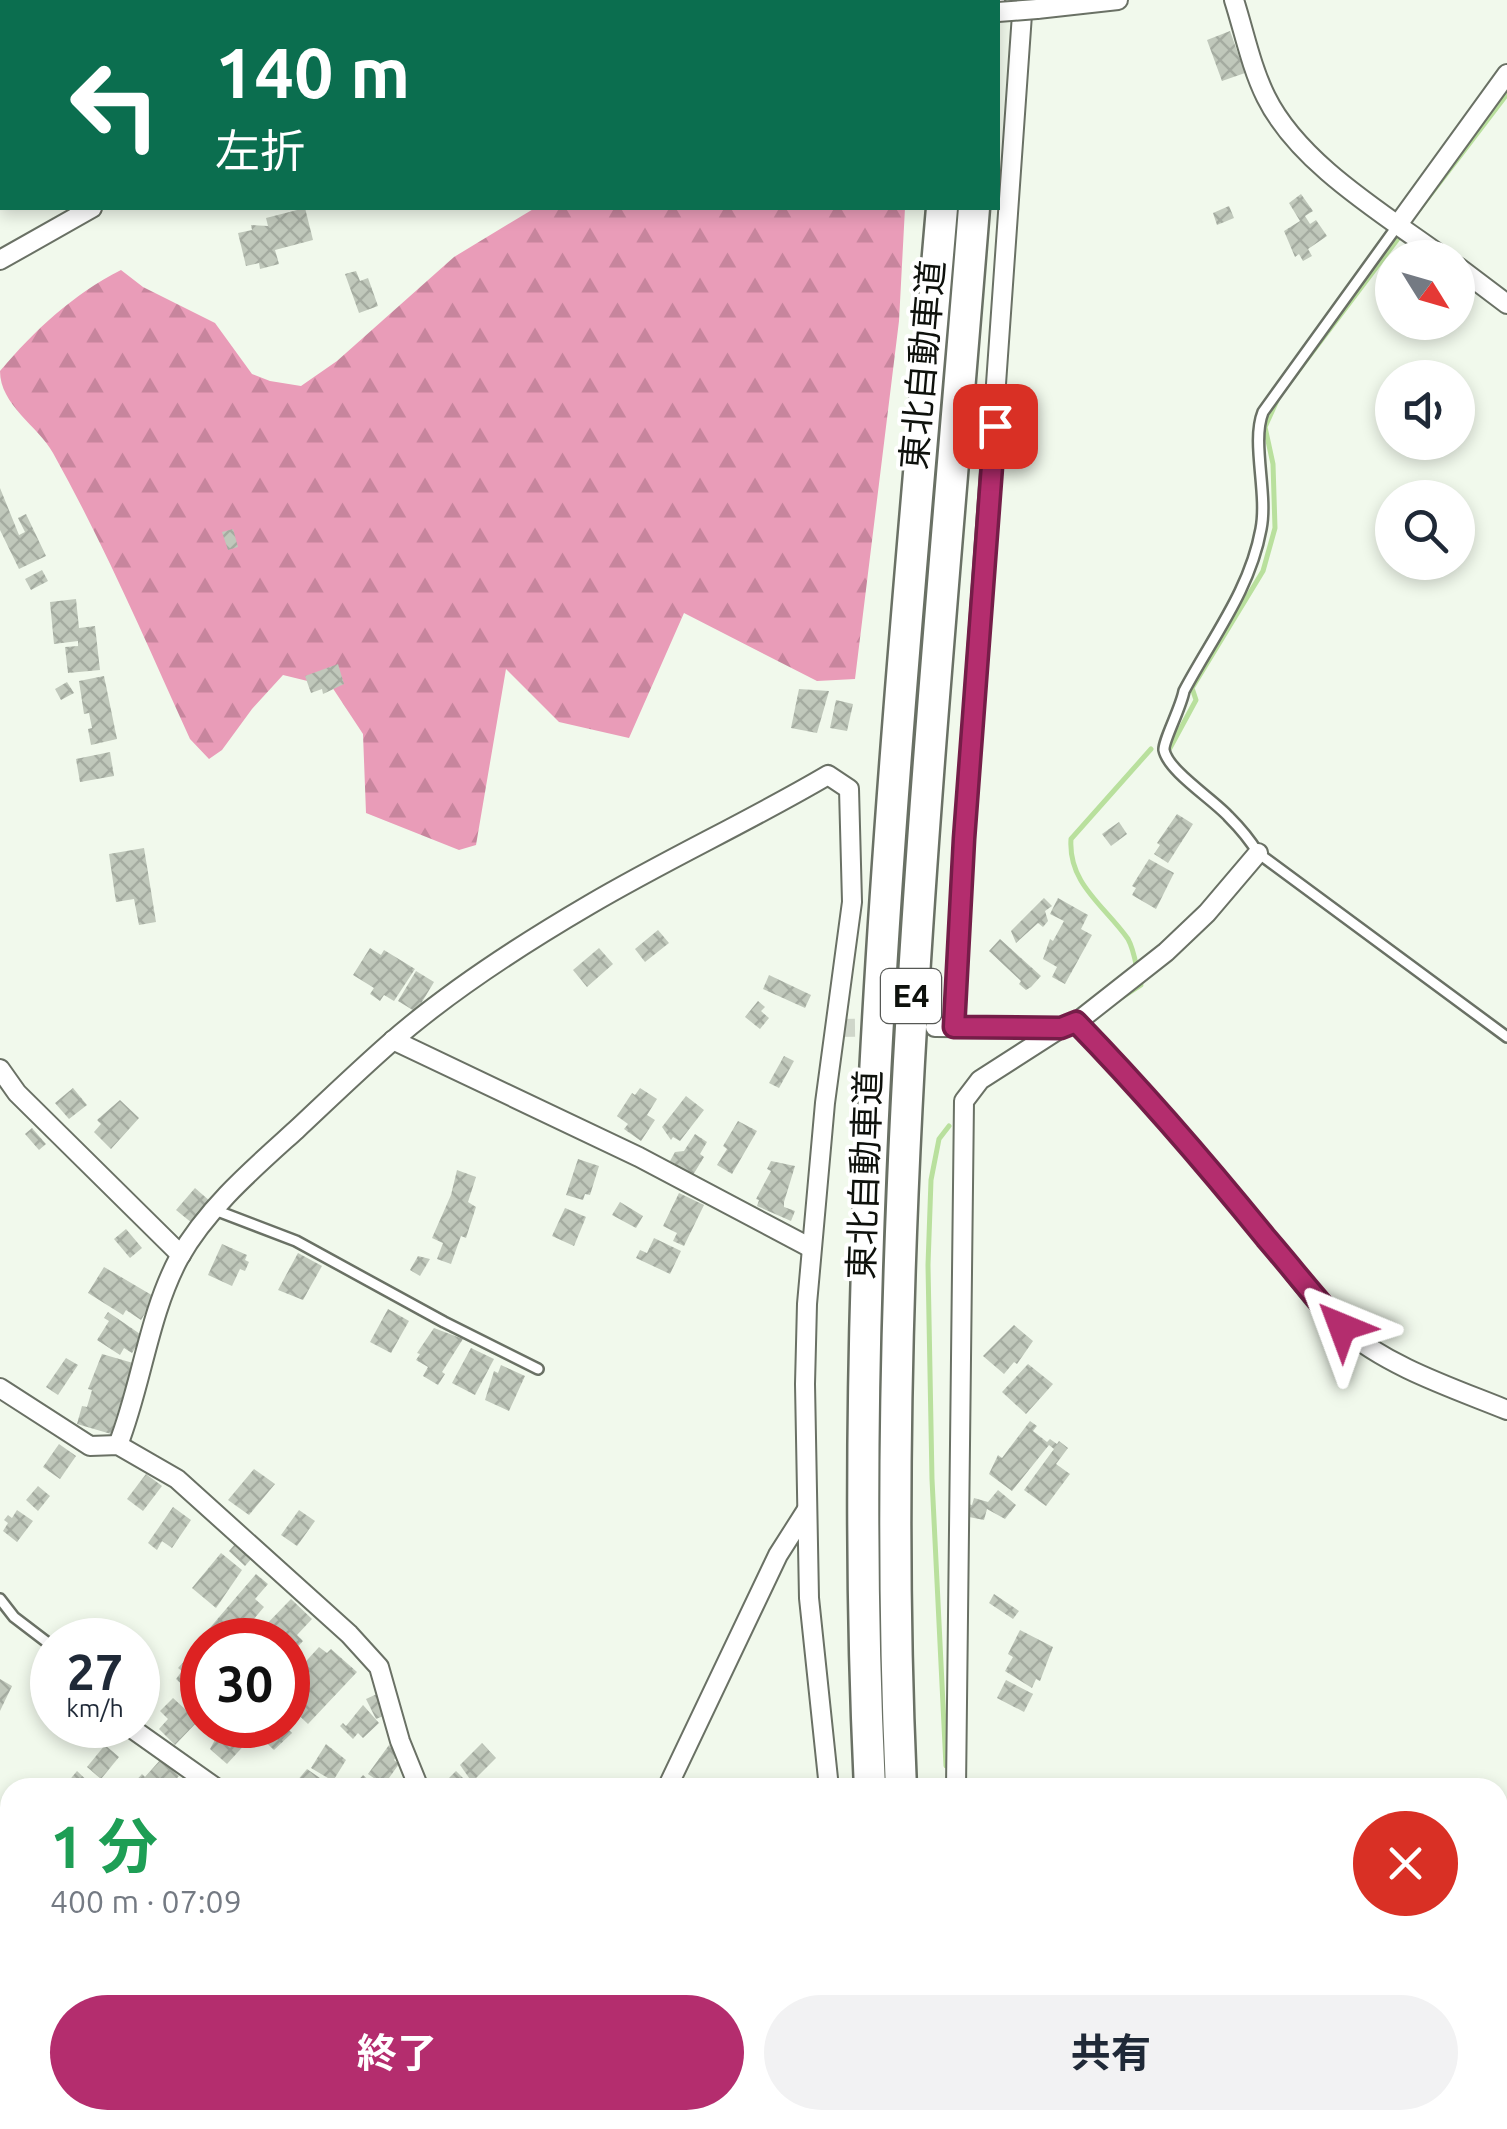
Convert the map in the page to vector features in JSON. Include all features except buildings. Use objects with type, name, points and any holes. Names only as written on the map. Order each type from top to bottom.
[{"type":"highway","name":"東北自動車道","points":[[870,1778],[863,1405],[871,1131],[905,643],[942,210]]},
{"type":"highway","name":"東北自動車道","points":[[902,1778],[894,1558],[895,1368],[903,1133],[922,826],[974,210]]},
{"type":"street","points":[[1000,12],[1030,4],[1118,0]]},
{"type":"street","points":[[1234,0],[1265,96],[1295,141],[1319,164],[1421,240]]},
{"type":"street","points":[[954,1027],[964,839],[1030,4]]},
{"type":"street","points":[[1405,228],[1507,74]]},
{"type":"street","points":[[0,260],[88,210]]},
{"type":"street","points":[[1475,280],[1507,304]]},
{"type":"street","points":[[118,1444],[132,1411],[152,1325],[180,1255],[248,1173],[394,1040],[493,966],[589,904],[828,775],[848,790],[852,902],[825,1103],[805,1384],[809,1598],[828,1778]]},
{"type":"street","points":[[956,1778],[964,1101],[980,1080],[1076,1027],[1149,967],[1207,913],[1258,853]]},
{"type":"street","points":[[935,1027],[1076,1027],[1134,1082],[1309,1293],[1342,1327],[1360,1341],[1437,1382],[1507,1410]]},
{"type":"street","points":[[394,1040],[638,1157],[812,1248]]},
{"type":"street","points":[[0,1069],[17,1093],[180,1255]]},
{"type":"street","points":[[0,1388],[90,1446],[118,1444],[177,1479],[296,1584],[380,1667],[415,1778]]},
{"type":"street","points":[[672,1778],[778,1555],[806,1511]]},
{"type":"street","points":[[159,1748],[201,1778]]},
{"type":"street","points":[[188,1778],[193,1773]]},
{"type":"lane","points":[[1405,228],[1262,412],[1258,426],[1264,505],[1254,556],[1233,606],[1186,687],[1179,715],[1165,742],[1170,762],[1228,815],[1258,853],[1507,1037]]},
{"type":"lane","points":[[215,1210],[296,1241],[538,1368]]},
{"type":"lane","points":[[0,1599],[30,1629]]},
{"type":"lane","points":[[0,1614],[14,1617]]},
{"type":"green space","points":[[532,210],[905,210],[899,321],[855,679],[817,681],[684,613],[629,738],[559,722],[506,669],[476,845],[459,850],[366,813],[363,734],[332,687],[283,675],[222,750],[209,759],[190,739],[72,488],[46,443],[6,394],[0,371],[55,314],[121,270],[143,287],[215,323],[252,374],[301,386],[337,361],[454,257]]},
{"type":"waterway","points":[[1418,211],[1507,94]]},
{"type":"waterway","points":[[1289,383],[1403,232]]},
{"type":"waterway","points":[[1170,748],[1196,700],[1192,688],[1263,571],[1275,528],[1273,464],[1265,427],[1279,396]]},
{"type":"waterway","points":[[1137,969],[1128,939],[1090,894],[1075,869],[1071,839],[1151,749]]},
{"type":"waterway","points":[[1121,998],[1141,985],[1140,980]]},
{"type":"waterway","points":[[946,1766],[932,1479],[928,1265],[931,1180],[939,1139],[949,1126]]},
{"type":"tunnel","points":[[837,1028],[919,1027]]},
{"type":"route","points":[[995,426],[954,1027],[1061,1028],[1076,1022],[1134,1082],[1309,1293],[1342,1327]]}]
